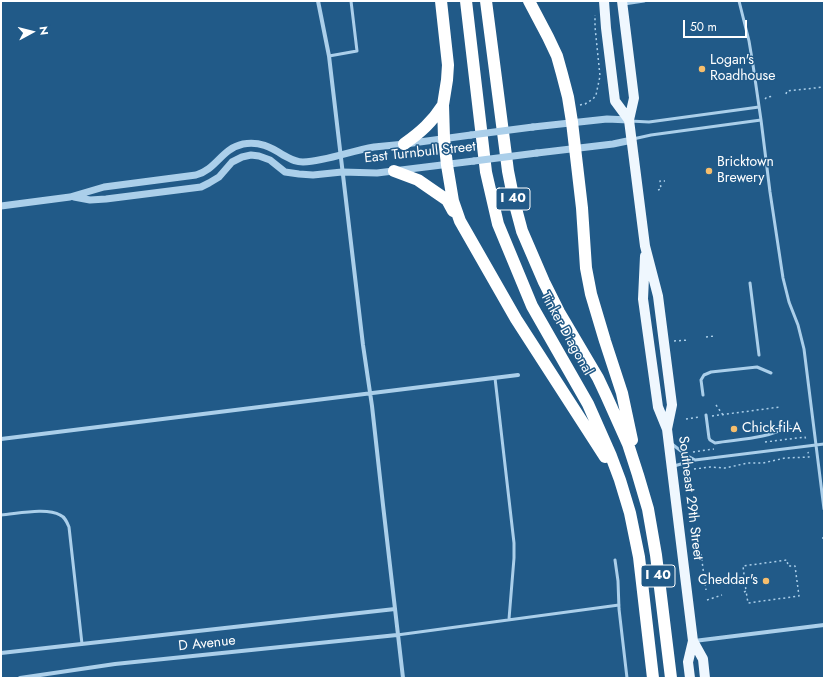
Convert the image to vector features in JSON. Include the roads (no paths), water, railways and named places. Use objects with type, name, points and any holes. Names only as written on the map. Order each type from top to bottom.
[{"type":"highway","points":[[441,1],[448,65],[443,104],[444,138],[453,200],[460,221]]},
{"type":"highway","name":"Tinker Diagonal","points":[[466,1],[486,172],[498,224],[532,306],[588,404],[612,456],[630,512],[639,557],[653,678]]},
{"type":"highway","name":"Tinker Diagonal","points":[[486,1],[508,171],[522,231],[544,282],[559,312],[598,378],[628,444],[648,509],[656,555],[671,678]]},
{"type":"highway","points":[[529,1],[556,56],[568,96],[582,208],[586,268],[591,294],[622,393],[638,474]]},
{"type":"highway","points":[[404,144],[418,134],[436,116],[443,104]]},
{"type":"highway","points":[[394,171],[418,180],[447,200],[516,320],[620,480]]},
{"type":"main road","name":"Southeast 29th Street","points":[[604,1],[615,101],[629,120]]},
{"type":"main road","name":"Southeast 29th Street","points":[[622,2],[634,98],[629,120],[645,246],[658,296],[672,405],[667,429],[693,641],[688,662],[690,678]]},
{"type":"main road","name":"Southeast 29th Street","points":[[645,246],[643,299],[658,407],[667,429]]},
{"type":"main road","name":"Southeast 29th Street","points":[[693,641],[703,659],[705,678]]},
{"type":"street","points":[[318,1],[329,56],[363,345],[384,505],[394,609],[403,678]]},
{"type":"street","name":"East Turnbull Street","points":[[1,206],[70,197],[104,188],[196,175],[209,169],[223,154],[231,149],[253,143],[264,145],[294,161],[318,161],[373,147],[572,122],[607,119],[629,120]]},
{"type":"street","name":"East Turnbull Street","points":[[70,197],[90,200],[106,199],[201,187],[219,177],[232,162],[242,157],[251,155],[260,156],[270,160],[285,172],[313,175],[342,172],[376,173],[575,149],[632,140]]},
{"type":"street","points":[[1,439],[518,375]]},
{"type":"street","points":[[1,653],[394,609]]},
{"type":"street","points":[[693,641],[824,625]]},
{"type":"street","name":"D Avenue","points":[[20,678],[115,664],[397,634]]},
{"type":"lane","points":[[329,56],[357,51],[351,1]]},
{"type":"lane","points":[[622,2],[644,1]]},
{"type":"lane","points":[[739,1],[749,41],[783,278],[804,349],[824,509]]},
{"type":"lane","name":"East Turnbull Street","points":[[629,120],[649,122],[759,107]]},
{"type":"lane","name":"East Turnbull Street","points":[[632,140],[651,135],[761,120]]},
{"type":"lane","points":[[750,283],[759,355]]},
{"type":"lane","points":[[703,394],[701,380],[704,375],[711,372],[757,367],[771,373]]},
{"type":"lane","points":[[495,378],[514,544],[509,620]]},
{"type":"lane","points":[[706,416],[709,438],[715,443],[768,435],[789,426]]},
{"type":"lane","points":[[668,440],[686,455],[695,460]]},
{"type":"lane","points":[[672,466],[695,460],[824,444]]},
{"type":"lane","points":[[1,515],[42,511],[54,512],[61,515],[67,522],[69,527],[82,644]]},
{"type":"lane","points":[[615,560],[627,678]]},
{"type":"lane","points":[[397,634],[619,605]]},
{"type":"place","name":"Logan's Roadhouse","points":[[702,69]]},
{"type":"place","name":"Bricktown Brewery","points":[[709,171]]},
{"type":"place","name":"Chick-fil-A","points":[[734,429]]},
{"type":"place","name":"Cheddar's","points":[[766,581]]}]
